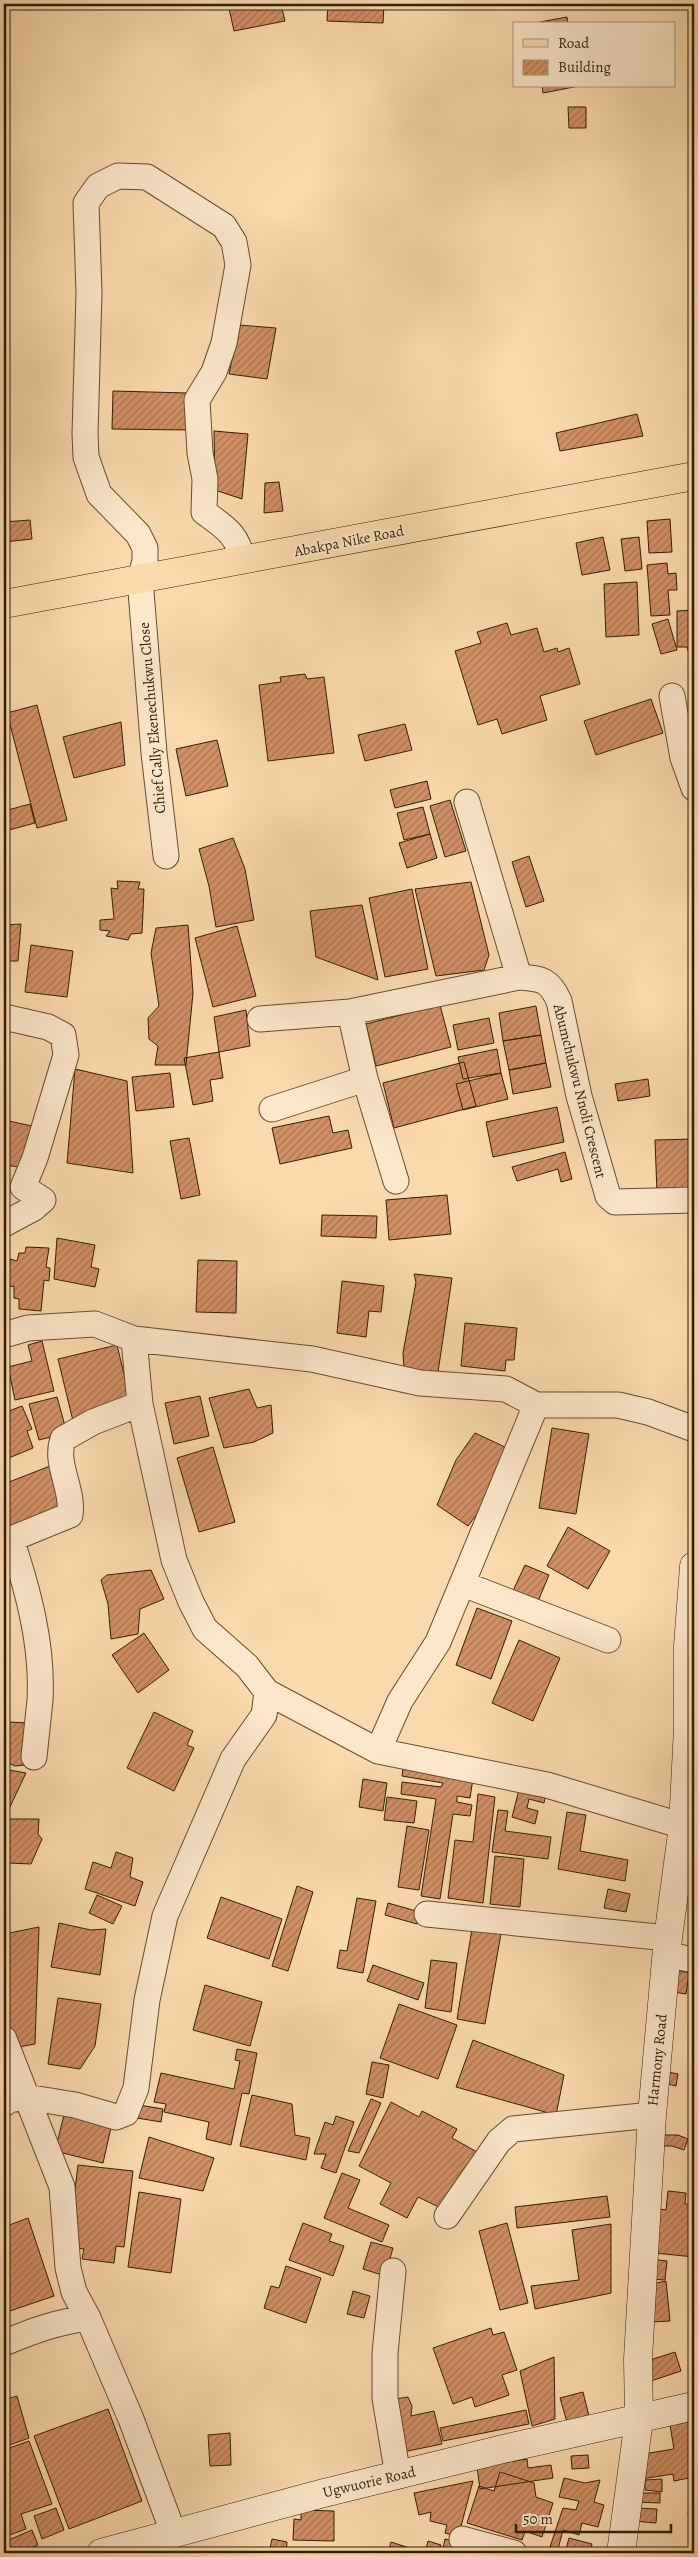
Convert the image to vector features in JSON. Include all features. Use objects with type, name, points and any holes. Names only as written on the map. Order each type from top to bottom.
[{"type":"main road","name":"Abakpa Nike Road","points":[[4,604],[694,476]]},
{"type":"main road","name":"Harmony Road","points":[[621,2553],[639,2420],[638,2359],[652,2115],[668,1946],[683,1826],[691,1681],[688,1646],[694,1566]]},
{"type":"main road","name":"Ugwuorie Road","points":[[101,2553],[173,2532],[503,2449],[639,2420],[694,2406]]},
{"type":"street","name":"Chief Cally Ekenechukwu Close","points":[[166,856],[154,752],[140,579],[145,561],[145,548],[138,534],[99,494],[86,457],[89,293],[86,203],[98,186],[118,176],[147,177],[224,226],[234,242],[238,265],[224,343],[214,372],[197,400],[200,453],[205,479],[204,512],[231,532],[240,549],[242,560]]},
{"type":"street","points":[[672,696],[683,758],[694,788]]},
{"type":"street","points":[[467,802],[520,977]]},
{"type":"street","name":"Abumchukwu Nnoli Crescent","points":[[260,1019],[350,1012],[520,977],[542,979],[553,988],[559,1001],[580,1096],[608,1196],[615,1202],[694,1200]]},
{"type":"street","points":[[350,1012],[365,1079],[396,1181]]},
{"type":"street","points":[[4,1017],[48,1027],[63,1035],[66,1055],[35,1158],[23,1188],[43,1200],[34,1208],[4,1224]]},
{"type":"street","points":[[272,1109],[365,1079]]},
{"type":"street","points":[[4,1335],[28,1328],[95,1324],[134,1338],[312,1359],[420,1383],[506,1390],[536,1405],[618,1405],[648,1412],[694,1429]]},
{"type":"street","points":[[134,1338],[140,1404],[174,1560],[191,1602],[205,1628],[247,1666],[267,1692],[378,1751],[547,1785],[683,1826]]},
{"type":"street","points":[[34,1757],[40,1698],[38,1648],[24,1580],[7,1541],[70,1515],[71,1505],[59,1450],[63,1439],[94,1422],[140,1404]]},
{"type":"street","points":[[378,1751],[400,1701],[438,1642],[536,1405]]},
{"type":"street","points":[[463,1584],[608,1640]]},
{"type":"street","points":[[15,2100],[74,2105],[116,2117],[126,2113],[136,2088],[147,2000],[165,1916],[233,1759],[264,1715],[267,1692]]},
{"type":"street","points":[[427,1914],[668,1946],[694,1960]]},
{"type":"street","points":[[4,2039],[15,2100],[62,2187],[68,2268],[74,2292],[88,2318],[130,2419],[173,2532]]},
{"type":"street","points":[[447,2216],[499,2141],[514,2129],[652,2115]]},
{"type":"street","points":[[393,2271],[385,2352],[385,2398],[398,2476]]},
{"type":"street","points":[[4,2343],[43,2326],[62,2321],[88,2318]]},
{"type":"street","points":[[462,2539],[514,2553]]},
{"type":"building","points":[[228,4],[281,4],[285,21],[234,31]]},
{"type":"building","points":[[328,4],[384,4],[383,23],[327,21]]},
{"type":"building","points":[[567,17],[568,22],[540,22]]},
{"type":"building","points":[[542,88],[569,88],[543,93]]},
{"type":"building","points":[[568,107],[586,107],[586,128],[569,128]]},
{"type":"building","points":[[239,325],[276,328],[267,379],[229,374]]},
{"type":"building","points":[[113,391],[188,393],[187,430],[112,429]]},
{"type":"building","points":[[637,414],[643,436],[560,451],[556,433]]},
{"type":"building","points":[[214,431],[248,434],[242,499],[215,490]]},
{"type":"building","points":[[279,482],[283,511],[264,513],[265,483]]},
{"type":"building","points":[[670,519],[672,552],[649,553],[647,521]]},
{"type":"building","points":[[30,520],[32,539],[4,542],[4,522]]},
{"type":"building","points":[[603,537],[610,570],[582,575],[576,543]]},
{"type":"building","points":[[639,537],[642,569],[625,571],[621,539]]},
{"type":"building","points":[[667,563],[668,574],[676,573],[677,590],[668,590],[670,615],[651,616],[647,565]]},
{"type":"building","points":[[637,582],[639,635],[606,637],[604,584]]},
{"type":"building","points":[[694,610],[694,656],[690,657],[687,647],[677,647],[677,611]]},
{"type":"building","points":[[668,619],[677,650],[661,654],[652,624]]},
{"type":"building","points":[[507,623],[511,635],[537,628],[544,652],[557,648],[558,652],[569,648],[580,684],[540,696],[547,720],[502,734],[497,719],[478,725],[455,651],[481,643],[477,632]]},
{"type":"building","points":[[305,674],[307,679],[324,677],[334,753],[268,761],[259,685],[281,682],[280,677]]},
{"type":"building","points":[[651,699],[663,733],[596,755],[584,721]]},
{"type":"building","points":[[37,705],[67,820],[37,828],[7,713]]},
{"type":"building","points":[[121,722],[125,765],[74,778],[63,737]]},
{"type":"building","points":[[405,724],[412,750],[365,761],[358,735]]},
{"type":"building","points":[[217,740],[228,786],[186,796],[176,749]]},
{"type":"building","points":[[427,781],[431,799],[395,808],[390,790]]},
{"type":"building","points":[[450,800],[466,851],[445,857],[430,806]]},
{"type":"building","points":[[30,804],[35,823],[9,830],[4,811]]},
{"type":"building","points":[[423,807],[430,834],[404,840],[397,813]]},
{"type":"building","points":[[430,834],[437,858],[407,868],[399,843]]},
{"type":"building","points":[[233,838],[245,869],[254,920],[216,927],[209,886],[199,849]]},
{"type":"building","points":[[529,856],[544,901],[526,907],[512,862]]},
{"type":"building","points":[[117,881],[140,882],[138,889],[144,889],[142,933],[131,934],[128,940],[106,936],[110,931],[100,930],[100,920],[114,919],[111,888],[118,889]]},
{"type":"building","points":[[471,882],[489,955],[484,970],[436,976],[415,889]]},
{"type":"building","points":[[412,889],[428,969],[385,977],[369,898]]},
{"type":"building","points":[[362,905],[378,980],[316,957],[310,911]]},
{"type":"building","points":[[4,920],[5,925],[21,924],[18,961],[4,961]]},
{"type":"building","points":[[188,925],[193,993],[186,1065],[155,1065],[158,1046],[149,1039],[148,1018],[159,1006],[151,953],[156,928]]},
{"type":"building","points":[[237,926],[256,996],[213,1007],[195,938]]},
{"type":"building","points":[[31,945],[73,951],[67,997],[25,992]]},
{"type":"building","points":[[440,1005],[451,1047],[376,1066],[366,1024]]},
{"type":"building","points":[[536,1006],[541,1035],[503,1041],[499,1013]]},
{"type":"building","points":[[246,1010],[250,1046],[219,1052],[214,1017]]},
{"type":"building","points":[[489,1018],[494,1043],[458,1050],[453,1025]]},
{"type":"building","points":[[541,1035],[546,1063],[509,1070],[503,1041]]},
{"type":"building","points":[[497,1049],[501,1073],[463,1079],[458,1057]]},
{"type":"building","points":[[219,1052],[223,1078],[210,1080],[213,1101],[193,1105],[184,1058]]},
{"type":"building","points":[[464,1062],[476,1106],[394,1128],[383,1083]]},
{"type":"building","points":[[546,1063],[551,1087],[513,1094],[509,1070]]},
{"type":"building","points":[[75,1069],[127,1081],[133,1173],[67,1163]]},
{"type":"building","points":[[170,1073],[174,1107],[136,1111],[132,1077]]},
{"type":"building","points":[[501,1073],[508,1099],[463,1110],[456,1084]]},
{"type":"building","points":[[648,1079],[650,1096],[618,1101],[615,1084]]},
{"type":"building","points":[[557,1107],[564,1142],[493,1157],[486,1122]]},
{"type":"building","points":[[329,1116],[333,1133],[348,1130],[352,1148],[280,1164],[272,1128]]},
{"type":"building","points":[[4,1120],[37,1127],[20,1167],[4,1165]]},
{"type":"building","points":[[189,1138],[200,1195],[181,1199],[170,1141]]},
{"type":"building","points":[[694,1139],[694,1192],[657,1193],[655,1140]]},
{"type":"building","points":[[565,1152],[572,1179],[561,1182],[558,1169],[517,1181],[512,1167]]},
{"type":"building","points":[[447,1195],[451,1234],[389,1240],[386,1200]]},
{"type":"building","points":[[322,1215],[377,1216],[376,1238],[321,1236]]},
{"type":"building","points":[[57,1238],[95,1245],[91,1267],[99,1269],[95,1287],[54,1279]]},
{"type":"building","points":[[26,1247],[49,1248],[46,1267],[50,1268],[49,1281],[44,1280],[41,1311],[19,1309],[19,1299],[14,1298],[14,1286],[7,1287],[10,1259],[17,1261],[19,1253],[25,1253]]},
{"type":"building","points":[[198,1260],[237,1261],[236,1313],[196,1312]]},
{"type":"building","points":[[414,1274],[452,1278],[438,1372],[404,1369],[403,1353],[416,1282]]},
{"type":"building","points":[[342,1281],[384,1286],[381,1312],[369,1311],[366,1337],[337,1333]]},
{"type":"building","points":[[465,1323],[517,1328],[514,1360],[506,1360],[505,1371],[461,1366]]},
{"type":"building","points":[[42,1341],[54,1391],[15,1400],[8,1367],[32,1361],[28,1345]]},
{"type":"building","points":[[117,1345],[132,1407],[73,1421],[58,1359]]},
{"type":"building","points":[[249,1389],[257,1408],[271,1405],[273,1433],[254,1442],[224,1448],[209,1398]]},
{"type":"building","points":[[200,1396],[209,1436],[174,1444],[165,1403]]},
{"type":"building","points":[[57,1397],[67,1433],[39,1440],[29,1404]]},
{"type":"building","points":[[22,1406],[32,1429],[27,1431],[33,1448],[4,1460],[4,1413]]},
{"type":"building","points":[[552,1428],[589,1434],[576,1514],[539,1508]]},
{"type":"building","points":[[475,1433],[505,1447],[493,1492],[468,1526],[437,1505],[456,1460]]},
{"type":"building","points":[[213,1447],[235,1522],[199,1532],[177,1458]]},
{"type":"building","points":[[50,1466],[67,1507],[14,1526],[4,1525],[4,1484]]},
{"type":"building","points":[[568,1527],[610,1551],[588,1589],[547,1566]]},
{"type":"building","points":[[525,1565],[549,1575],[536,1606],[511,1595]]},
{"type":"building","points":[[151,1570],[164,1599],[140,1609],[138,1634],[111,1639],[108,1604],[101,1580],[107,1575]]},
{"type":"building","points":[[477,1608],[512,1621],[491,1679],[456,1665]]},
{"type":"building","points":[[144,1633],[169,1670],[138,1693],[112,1655]]},
{"type":"building","points":[[519,1640],[560,1658],[533,1721],[492,1703]]},
{"type":"building","points":[[154,1712],[193,1731],[187,1745],[194,1748],[174,1791],[127,1768]]},
{"type":"building","points":[[8,1722],[30,1723],[25,1765],[15,1766],[4,1761],[4,1737]]},
{"type":"building","points":[[404,1761],[474,1772],[470,1798],[457,1796],[457,1802],[472,1805],[470,1816],[453,1814],[440,1899],[421,1896],[436,1799],[401,1794],[402,1782],[441,1787],[443,1783],[402,1776]]},
{"type":"building","points":[[4,1769],[26,1773],[8,1811],[4,1809]]},
{"type":"building","points":[[363,1779],[387,1783],[383,1811],[359,1807]]},
{"type":"building","points":[[520,1786],[546,1793],[544,1803],[529,1799],[527,1808],[538,1811],[535,1824],[512,1817]]},
{"type":"building","points":[[478,1794],[495,1797],[483,1903],[448,1898],[455,1840],[473,1842]]},
{"type":"building","points":[[387,1797],[417,1801],[414,1823],[384,1820]]},
{"type":"building","points":[[498,1810],[508,1811],[505,1831],[551,1837],[548,1859],[492,1852]]},
{"type":"building","points":[[567,1812],[586,1815],[580,1851],[628,1860],[625,1881],[558,1869]]},
{"type":"building","points":[[4,1819],[39,1819],[38,1834],[42,1839],[31,1864],[8,1863],[4,1858]]},
{"type":"building","points":[[407,1826],[429,1830],[419,1890],[398,1887]]},
{"type":"building","points":[[116,1852],[133,1858],[130,1877],[143,1882],[135,1906],[85,1889],[93,1862],[111,1868]]},
{"type":"building","points":[[495,1856],[524,1859],[520,1907],[490,1904]]},
{"type":"building","points":[[297,1886],[313,1892],[288,1971],[272,1966]]},
{"type":"building","points":[[608,1889],[630,1894],[626,1912],[604,1908]]},
{"type":"building","points":[[97,1895],[122,1906],[113,1924],[89,1913]]},
{"type":"building","points":[[221,1897],[282,1919],[269,1959],[207,1938]]},
{"type":"building","points":[[357,1898],[376,1901],[363,1973],[337,1968],[340,1950],[347,1951]]},
{"type":"building","points":[[388,1903],[420,1912],[417,1924],[385,1915]]},
{"type":"building","points":[[59,1923],[91,1930],[106,1929],[100,1975],[51,1967]]},
{"type":"building","points":[[473,1923],[502,1928],[485,2024],[457,2019]]},
{"type":"building","points":[[39,1927],[35,2044],[13,2048],[4,2004],[4,1934]]},
{"type":"building","points":[[431,1960],[457,1963],[451,2012],[425,2008]]},
{"type":"building","points":[[373,1965],[424,1983],[418,2000],[367,1981]]},
{"type":"building","points":[[671,1969],[689,1973],[686,1994],[667,1991]]},
{"type":"building","points":[[205,1985],[262,2002],[250,2046],[193,2030]]},
{"type":"building","points":[[58,1998],[101,2004],[95,2046],[80,2069],[48,2064]]},
{"type":"building","points":[[399,2004],[457,2025],[438,2079],[380,2058]]},
{"type":"building","points":[[473,2040],[564,2075],[556,2115],[456,2087]]},
{"type":"building","points":[[237,2049],[257,2053],[249,2094],[242,2093],[231,2145],[206,2139],[209,2122],[164,2112],[166,2104],[154,2102],[161,2073],[234,2089],[240,2061],[235,2060]]},
{"type":"building","points":[[372,2062],[389,2065],[383,2098],[366,2094]]},
{"type":"building","points":[[663,2071],[678,2074],[676,2086],[660,2082]]},
{"type":"building","points":[[252,2095],[292,2104],[295,2135],[310,2138],[306,2160],[240,2146]]},
{"type":"building","points":[[371,2099],[381,2103],[359,2153],[348,2151]]},
{"type":"building","points":[[391,2102],[419,2117],[422,2111],[457,2129],[452,2138],[477,2152],[447,2211],[418,2197],[407,2218],[380,2204],[391,2183],[359,2166]]},
{"type":"building","points":[[139,2105],[163,2109],[161,2122],[137,2118]]},
{"type":"building","points":[[65,2111],[112,2123],[103,2163],[55,2151]]},
{"type":"building","points":[[4,2116],[10,2138],[4,2140]]},
{"type":"building","points":[[336,2116],[354,2122],[336,2173],[321,2168],[326,2154],[314,2154],[325,2122],[333,2125]]},
{"type":"building","points":[[655,2135],[678,2135],[688,2139],[684,2150],[672,2146],[656,2146]]},
{"type":"building","points":[[149,2137],[214,2158],[203,2191],[139,2178]]},
{"type":"building","points":[[78,2165],[133,2171],[124,2247],[116,2246],[114,2263],[82,2259],[84,2249],[68,2247]]},
{"type":"building","points":[[342,2173],[360,2180],[348,2208],[389,2225],[382,2242],[324,2218]]},
{"type":"building","points":[[668,2191],[686,2193],[685,2204],[694,2205],[694,2257],[655,2253],[660,2209],[666,2210]]},
{"type":"building","points":[[139,2192],[181,2199],[171,2273],[128,2267]]},
{"type":"building","points":[[607,2196],[610,2217],[517,2228],[515,2207]]},
{"type":"building","points":[[28,2218],[54,2296],[4,2313],[4,2227]]},
{"type":"building","points":[[303,2223],[332,2234],[329,2241],[344,2246],[333,2276],[289,2260]]},
{"type":"building","points":[[507,2223],[528,2303],[500,2310],[479,2231]]},
{"type":"building","points":[[611,2224],[611,2293],[535,2309],[531,2286],[579,2280],[572,2230]]},
{"type":"building","points":[[371,2242],[393,2248],[385,2276],[363,2269]]},
{"type":"building","points":[[651,2259],[667,2261],[665,2280],[649,2279]]},
{"type":"building","points":[[286,2266],[321,2278],[306,2323],[264,2308],[271,2286],[279,2288]]},
{"type":"building","points":[[666,2281],[670,2321],[651,2322],[647,2285]]},
{"type":"building","points":[[353,2291],[370,2296],[364,2318],[347,2314]]},
{"type":"building","points":[[491,2328],[493,2335],[504,2332],[517,2370],[502,2375],[509,2395],[475,2407],[472,2397],[453,2404],[433,2348]]},
{"type":"building","points":[[675,2352],[681,2371],[645,2383],[644,2362]]},
{"type":"building","points":[[554,2357],[555,2419],[532,2426],[520,2371]]},
{"type":"building","points":[[583,2392],[589,2416],[567,2422],[560,2398]]},
{"type":"building","points":[[17,2396],[29,2438],[4,2447],[4,2400]]},
{"type":"building","points":[[408,2397],[412,2406],[411,2416],[434,2411],[442,2444],[398,2453],[389,2400]]},
{"type":"building","points":[[108,2409],[142,2501],[69,2529],[34,2436]]},
{"type":"building","points":[[526,2410],[529,2424],[443,2441],[440,2428]]},
{"type":"building","points":[[694,2421],[694,2477],[674,2481],[673,2474],[641,2479],[637,2455],[674,2449],[670,2425]]},
{"type":"building","points":[[230,2433],[231,2465],[210,2466],[208,2435]]},
{"type":"building","points":[[29,2441],[52,2504],[21,2514],[26,2529],[4,2537],[4,2450]]},
{"type":"building","points":[[588,2455],[589,2468],[572,2469],[571,2456]]},
{"type":"building","points":[[527,2459],[528,2468],[551,2465],[553,2478],[480,2489],[477,2467]]},
{"type":"building","points":[[500,2472],[534,2483],[536,2497],[553,2503],[542,2537],[525,2531],[522,2540],[467,2523],[479,2486],[494,2491]]},
{"type":"building","points":[[564,2478],[585,2483],[600,2480],[594,2502],[604,2505],[598,2527],[582,2523],[579,2535],[563,2530],[557,2553],[548,2553],[563,2508],[576,2510],[579,2501],[559,2497]]},
{"type":"building","points":[[662,2479],[662,2492],[645,2490],[645,2480]]},
{"type":"building","points":[[473,2481],[460,2530],[545,2553],[524,2553],[445,2533],[447,2525],[430,2521],[431,2512],[419,2515],[414,2493]]},
{"type":"building","points":[[693,2488],[694,2513],[688,2514]]},
{"type":"building","points":[[635,2493],[660,2493],[660,2503],[635,2502]]},
{"type":"building","points":[[56,2508],[64,2530],[42,2539],[34,2516]]},
{"type":"building","points":[[635,2508],[657,2509],[656,2523],[634,2521]]},
{"type":"building","points":[[301,2510],[334,2511],[334,2541],[293,2540],[294,2519],[301,2520]]},
{"type":"building","points":[[32,2530],[38,2545],[20,2553],[4,2553],[4,2542]]},
{"type":"building","points":[[569,2538],[592,2544],[590,2553],[565,2553]]},
{"type":"building","points":[[272,2539],[287,2542],[286,2553],[269,2553]]},
{"type":"building","points":[[445,2539],[462,2543],[460,2553],[442,2553]]},
{"type":"building","points":[[428,2541],[441,2545],[438,2553],[425,2553]]},
{"type":"building","points":[[391,2542],[425,2553],[388,2553]]}]
